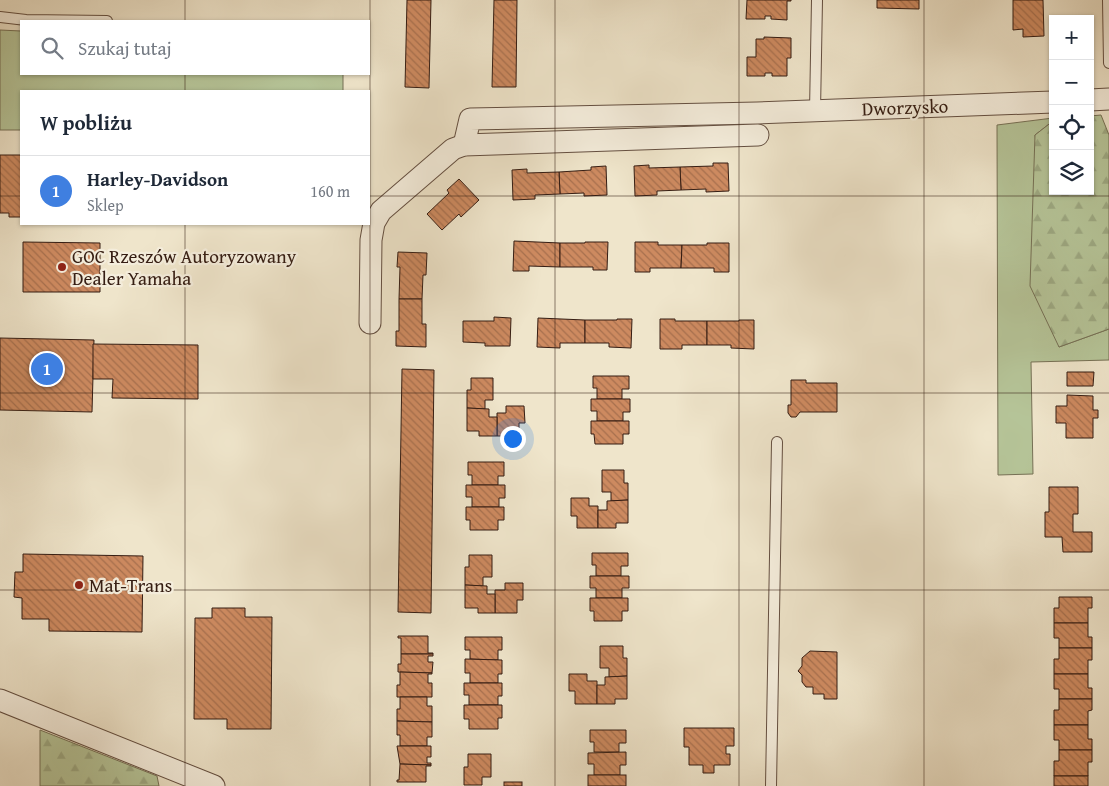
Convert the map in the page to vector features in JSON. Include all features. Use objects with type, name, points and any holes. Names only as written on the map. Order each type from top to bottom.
[{"type":"street","points":[[1094,100],[1109,100]]},
{"type":"street","name":"Dworzysko","points":[[464,145],[470,119],[757,113],[1049,102]]},
{"type":"street","points":[[370,323],[371,240],[374,223],[382,211],[453,149],[464,145],[758,135]]},
{"type":"street","points":[[0,700],[214,786]]},
{"type":"lane","points":[[815,111],[817,0]]},
{"type":"lane","points":[[1108,0],[1109,63]]},
{"type":"lane","points":[[0,17],[26,20]]},
{"type":"lane","points":[[771,786],[777,442]]},
{"type":"green space","points":[[0,30],[20,31],[20,75],[343,75],[343,90],[20,90],[20,130],[0,130]]},
{"type":"green space","points":[[1101,115],[1109,135],[1109,329],[1059,347],[1030,286],[1035,135],[1049,124],[1049,195],[1094,195],[1094,116]]},
{"type":"green space","points":[[1049,118],[1049,124],[1035,135],[1059,347],[1109,329],[1109,360],[1031,362],[1033,474],[998,475],[997,125]]},
{"type":"green space","points":[[40,730],[157,776],[159,786],[40,786]]},
{"type":"building","points":[[407,0],[431,0],[429,88],[405,87]]},
{"type":"building","points":[[494,0],[517,0],[516,87],[492,87]]},
{"type":"building","points":[[747,0],[791,0],[787,1],[787,20],[771,19],[771,16],[765,16],[765,19],[746,19]]},
{"type":"building","points":[[877,0],[919,0],[919,9],[877,8]]},
{"type":"building","points":[[1013,0],[1043,0],[1044,36],[1023,37],[1023,29],[1013,30]]},
{"type":"building","points":[[764,37],[791,38],[791,58],[787,58],[787,76],[772,76],[772,73],[765,73],[765,76],[747,76],[747,57],[756,57],[756,39],[764,39]]},
{"type":"building","points":[[0,155],[20,155],[20,217],[9,217],[9,213],[0,213]]},
{"type":"building","points":[[713,163],[728,163],[729,191],[706,192],[706,189],[681,190],[680,167],[713,166]]},
{"type":"building","points":[[649,165],[649,168],[680,167],[681,190],[657,191],[657,195],[635,196],[634,166]]},
{"type":"building","points":[[606,166],[607,195],[584,196],[584,193],[560,194],[559,172],[591,170],[591,167]]},
{"type":"building","points":[[527,169],[527,173],[559,172],[560,194],[535,195],[535,199],[513,200],[512,170]]},
{"type":"building","points":[[459,179],[479,200],[461,217],[459,214],[442,230],[427,214],[449,193],[447,190]]},
{"type":"building","points":[[514,241],[560,243],[560,267],[529,266],[529,271],[513,271]]},
{"type":"building","name":"GOC Rzeszów Autoryzowany Dealer Yamaha","points":[[23,242],[100,243],[100,292],[23,292]]},
{"type":"building","points":[[608,242],[607,270],[593,270],[593,267],[560,267],[560,243]]},
{"type":"building","points":[[635,242],[658,242],[658,245],[682,245],[681,268],[650,268],[650,272],[635,272]]},
{"type":"building","points":[[707,243],[729,243],[729,272],[714,272],[714,268],[681,268],[682,245],[707,245]]},
{"type":"building","points":[[398,252],[427,253],[426,275],[423,275],[422,299],[399,299],[400,267],[397,267]]},
{"type":"building","points":[[399,299],[422,299],[422,324],[426,324],[426,347],[396,346],[396,331],[399,331]]},
{"type":"building","points":[[494,317],[511,318],[510,346],[485,346],[485,343],[463,342],[463,321],[494,321]]},
{"type":"building","points":[[538,318],[585,320],[585,343],[560,343],[560,348],[537,347]]},
{"type":"building","points":[[632,319],[631,348],[609,347],[609,343],[585,343],[585,320]]},
{"type":"building","points":[[660,319],[707,321],[707,345],[682,345],[682,349],[660,349]]},
{"type":"building","points":[[754,320],[754,349],[731,348],[731,345],[707,345],[707,321]]},
{"type":"building","points":[[0,338],[94,340],[92,412],[0,410]]},
{"type":"building","points":[[93,344],[198,345],[198,399],[112,398],[113,379],[93,379]]},
{"type":"building","points":[[402,369],[434,370],[431,613],[398,612]]},
{"type":"building","points":[[1067,372],[1094,372],[1093,386],[1067,386]]},
{"type":"building","points":[[593,376],[629,376],[629,389],[622,389],[622,399],[597,399],[597,388],[593,388]]},
{"type":"building","points":[[471,378],[493,378],[493,400],[485,400],[485,409],[467,408],[467,390],[471,390]]},
{"type":"building","points":[[791,380],[806,380],[806,383],[837,383],[837,412],[800,412],[796,417],[791,417],[788,413],[788,405],[791,405]]},
{"type":"building","points":[[1067,395],[1093,396],[1093,410],[1098,410],[1098,418],[1093,418],[1093,438],[1066,438],[1066,423],[1056,423],[1056,406],[1067,406]]},
{"type":"building","points":[[591,399],[630,399],[630,412],[623,412],[623,421],[597,421],[597,411],[591,411]]},
{"type":"building","points":[[506,406],[524,406],[525,423],[519,423],[519,436],[497,436],[497,413],[506,413]]},
{"type":"building","points":[[467,408],[489,409],[489,417],[497,417],[497,436],[479,436],[479,431],[467,431]]},
{"type":"building","points":[[591,421],[629,421],[629,434],[623,434],[623,444],[595,444],[594,434],[591,434]]},
{"type":"building","points":[[468,462],[504,462],[504,476],[498,476],[498,485],[472,485],[472,475],[468,475]]},
{"type":"building","points":[[602,470],[624,470],[624,483],[628,483],[628,500],[611,501],[611,492],[602,492]]},
{"type":"building","points":[[466,485],[505,485],[505,498],[499,498],[499,507],[472,507],[472,497],[466,497]]},
{"type":"building","points":[[1049,487],[1078,487],[1078,514],[1073,514],[1073,532],[1092,532],[1092,552],[1063,552],[1062,537],[1045,537],[1045,512],[1049,512]]},
{"type":"building","points":[[571,498],[589,498],[589,506],[598,506],[598,528],[577,528],[577,516],[571,516]]},
{"type":"building","points":[[628,500],[628,523],[616,523],[616,528],[598,528],[598,510],[607,510],[607,501]]},
{"type":"building","points":[[466,507],[504,507],[504,520],[498,520],[498,530],[470,530],[470,520],[466,520]]},
{"type":"building","points":[[592,553],[628,553],[628,566],[621,566],[621,576],[596,576],[596,565],[592,565]]},
{"type":"building","name":"Mat-Trans","points":[[23,554],[143,556],[142,632],[49,631],[49,619],[22,619],[22,598],[14,597],[15,572],[23,572]]},
{"type":"building","points":[[469,555],[492,555],[492,577],[483,577],[483,586],[465,585],[465,567],[469,567]]},
{"type":"building","points":[[590,576],[629,576],[629,588],[622,588],[622,598],[596,598],[596,588],[590,588]]},
{"type":"building","points":[[505,583],[523,583],[523,600],[517,600],[517,613],[495,613],[495,590],[505,590]]},
{"type":"building","points":[[465,585],[487,586],[487,594],[495,594],[495,613],[478,613],[478,608],[465,608]]},
{"type":"building","points":[[1059,597],[1092,597],[1092,608],[1088,608],[1088,623],[1054,623],[1054,608],[1059,608]]},
{"type":"building","points":[[590,598],[628,598],[628,611],[622,611],[622,621],[594,621],[594,611],[590,611]]},
{"type":"building","points":[[212,608],[245,608],[245,617],[272,617],[271,729],[227,729],[227,719],[194,719],[195,618],[212,618]]},
{"type":"building","points":[[1054,623],[1088,623],[1088,637],[1092,637],[1092,648],[1059,648],[1059,638],[1054,638]]},
{"type":"building","points":[[398,636],[428,636],[428,653],[433,654],[401,654],[401,638],[398,638]]},
{"type":"building","points":[[465,637],[502,637],[502,650],[498,650],[498,660],[470,659],[470,650],[465,650]]},
{"type":"building","points":[[600,646],[623,646],[623,658],[627,658],[627,676],[609,677],[609,668],[600,668]]},
{"type":"building","points":[[1059,648],[1092,648],[1092,660],[1088,660],[1088,674],[1054,674],[1054,659],[1059,659]]},
{"type":"building","points":[[810,651],[837,652],[837,699],[824,699],[824,694],[813,694],[813,687],[806,687],[802,682],[802,675],[798,671],[802,666],[802,658]]},
{"type":"building","points":[[401,654],[433,654],[433,656],[428,656],[428,662],[433,662],[432,673],[398,672],[398,664],[401,664]]},
{"type":"building","points":[[465,659],[502,660],[502,674],[498,674],[498,683],[470,683],[470,673],[465,673]]},
{"type":"building","points":[[400,672],[432,673],[428,674],[428,683],[432,683],[432,697],[397,697],[397,685],[400,685]]},
{"type":"building","points":[[569,674],[587,674],[587,681],[597,681],[597,704],[575,704],[575,691],[569,691]]},
{"type":"building","points":[[1054,674],[1088,674],[1088,688],[1092,688],[1092,699],[1059,699],[1059,689],[1054,689]]},
{"type":"building","points":[[627,676],[627,699],[615,699],[615,704],[597,704],[597,685],[605,685],[605,677]]},
{"type":"building","points":[[464,683],[502,683],[502,696],[498,696],[498,705],[469,705],[469,695],[464,695]]},
{"type":"building","points":[[400,697],[427,697],[427,706],[432,706],[432,722],[397,721]]},
{"type":"building","points":[[1059,699],[1092,699],[1092,710],[1088,711],[1088,725],[1054,725],[1054,710],[1059,710]]},
{"type":"building","points":[[464,705],[502,705],[502,718],[498,718],[498,729],[469,729],[469,719],[464,719]]},
{"type":"building","points":[[397,721],[432,722],[432,737],[427,737],[427,746],[400,746],[400,735],[397,735]]},
{"type":"building","points":[[1054,725],[1088,725],[1088,739],[1092,739],[1092,750],[1059,750],[1059,740],[1054,740]]},
{"type":"building","points":[[684,728],[734,728],[734,746],[726,746],[726,754],[730,754],[730,765],[714,765],[714,773],[703,773],[703,765],[689,765],[689,747],[684,747]]},
{"type":"building","points":[[590,730],[626,730],[626,743],[619,743],[619,752],[594,752],[594,742],[590,742]]},
{"type":"building","points":[[397,746],[431,746],[431,757],[427,757],[427,763],[431,763],[431,765],[400,764]]},
{"type":"building","points":[[1059,750],[1092,750],[1092,762],[1088,762],[1088,776],[1054,776],[1054,761],[1059,761]]},
{"type":"building","points":[[626,752],[626,765],[620,765],[620,775],[594,775],[594,764],[588,764],[588,753]]},
{"type":"building","points":[[468,754],[491,754],[491,777],[482,777],[482,785],[464,785],[464,767],[468,767]]},
{"type":"building","points":[[400,764],[431,765],[426,766],[426,782],[397,782],[399,780]]},
{"type":"building","points":[[588,775],[626,775],[626,786],[588,786]]},
{"type":"building","points":[[1054,776],[1088,776],[1088,786],[1054,786]]},
{"type":"building","points":[[504,782],[522,782],[522,786],[504,786]]},
{"type":"place","name":"GOC Rzeszów Autoryzowany Dealer Yamaha","points":[[62,267]]},
{"type":"place","name":"Harley-Davidson","points":[[47,369]]},
{"type":"place","name":"Mat-Trans","points":[[79,585]]}]
